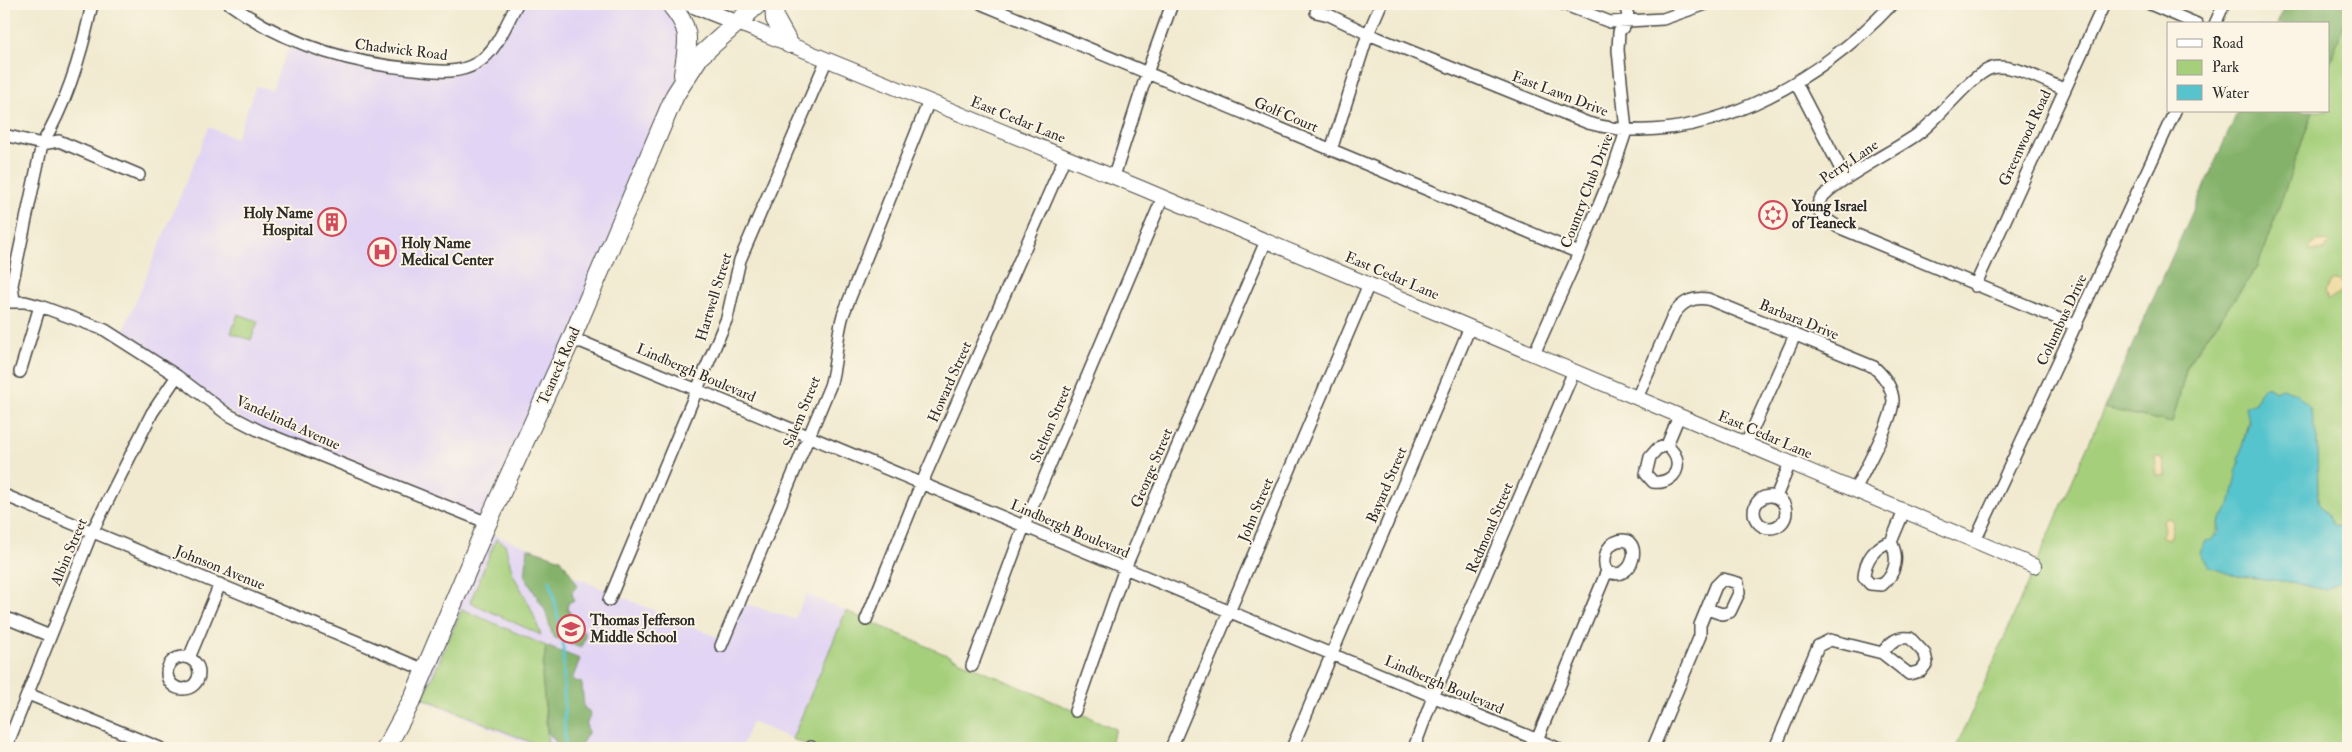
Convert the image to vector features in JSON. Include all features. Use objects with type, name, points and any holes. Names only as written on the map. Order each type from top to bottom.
[{"type":"main road","points":[[670,4],[680,16],[687,30],[682,80]]},
{"type":"main road","points":[[690,4],[735,22]]},
{"type":"main road","name":"Teaneck Road","points":[[386,748],[425,670],[488,523],[570,342],[646,158],[682,80],[700,56],[735,22],[758,4]]},
{"type":"main road","points":[[774,4],[775,19],[789,44]]},
{"type":"street","points":[[9,301],[42,144],[53,126],[76,68],[92,4]]},
{"type":"street","name":"Chadwick Road","points":[[230,4],[275,32],[328,54],[376,65],[446,72],[467,68],[488,54],[517,4]]},
{"type":"street","name":"Golf Court","points":[[982,4],[1579,253]]},
{"type":"street","points":[[1114,176],[1147,73],[1172,4]]},
{"type":"street","points":[[1331,150],[1368,34],[1381,4]]},
{"type":"street","points":[[1563,4],[1610,22],[1662,19],[1706,4]]},
{"type":"street","points":[[1626,4],[1629,20]]},
{"type":"street","name":"East Lawn Drive","points":[[1316,12],[1329,15],[1368,34],[1588,123],[1626,131],[1657,129],[1714,118],[1760,100],[1796,83],[1849,46],[1892,4]]},
{"type":"street","name":"Greenwood Road","points":[[1974,286],[2104,4]]},
{"type":"street","points":[[2150,4],[2192,22]]},
{"type":"street","points":[[2216,22],[2224,4]]},
{"type":"street","name":"Country Club Drive","points":[[1534,354],[1611,176],[1626,131],[1618,50],[1619,32],[1629,20]]},
{"type":"street","name":"East Cedar Lane","points":[[735,22],[1114,176],[2034,566]]},
{"type":"street","name":"Hartwell Street","points":[[609,600],[727,318],[740,260],[827,59]]},
{"type":"street","name":"Perry Lane","points":[[2064,89],[2009,67],[1991,68],[1974,80],[1920,133],[1846,179],[1819,202],[1820,213],[1825,219],[1838,227],[1974,286],[2076,326]]},
{"type":"street","points":[[1796,83],[1846,179]]},
{"type":"street","name":"Salem Street","points":[[721,646],[830,386],[835,370],[839,329],[843,315],[929,101]]},
{"type":"street","name":"Columbus Drive","points":[[1975,541],[2175,112]]},
{"type":"street","points":[[4,135],[42,144],[59,141],[139,176]]},
{"type":"street","name":"Howard Street","points":[[866,620],[922,484],[1065,156]]},
{"type":"street","name":"Stelton Street","points":[[972,666],[1024,526],[1163,197]]},
{"type":"street","name":"George Street","points":[[1075,711],[1126,568],[1266,241]]},
{"type":"street","name":"John Street","points":[[1171,748],[1369,284]]},
{"type":"street","name":"Barbara Drive","points":[[1637,398],[1674,314],[1679,307],[1693,299],[1708,299],[1874,367],[1887,380],[1893,399],[1889,416],[1854,490]]},
{"type":"street","name":"Vandelinda Avenue","points":[[9,301],[40,306],[105,330],[176,376],[227,414],[260,431],[488,523]]},
{"type":"street","points":[[20,372],[40,306]]},
{"type":"street","name":"Bayard Street","points":[[1292,748],[1470,327]]},
{"type":"street","points":[[1746,444],[1795,335]]},
{"type":"street","name":"Lindbergh Boulevard","points":[[570,342],[582,342],[1557,748]]},
{"type":"street","name":"Redmond Street","points":[[1414,748],[1433,697],[1574,371]]},
{"type":"street","name":"Albin Street","points":[[6,748],[92,532],[152,412],[176,376]]},
{"type":"street","points":[[1667,445],[1679,416]]},
{"type":"street","points":[[1776,497],[1790,463]]},
{"type":"street","name":"Johnson Avenue","points":[[4,495],[425,670]]},
{"type":"street","points":[[1891,542],[1904,511]]},
{"type":"street","points":[[1537,740],[1607,570]]},
{"type":"street","points":[[189,658],[220,584]]},
{"type":"street","points":[[1653,748],[1700,636],[1700,625],[1707,609]]},
{"type":"street","points":[[4,617],[50,636]]},
{"type":"street","points":[[1776,748],[1818,646],[1830,640],[1882,653]]},
{"type":"street","points":[[28,694],[160,748]]},
{"type":"shaded area","name":"Holy Name Medical Center","points":[[517,4],[670,4],[680,16],[682,80],[488,523],[260,431],[120,339],[209,127],[236,139],[256,86],[272,90],[292,40],[301,44],[446,72],[479,62]]},
{"type":"shaded area","name":"Thomas Jefferson Middle School","points":[[484,531],[561,559],[570,575],[724,640],[741,602],[795,619],[806,594],[846,611],[792,739],[752,722],[741,748],[537,748],[414,696]]},
{"type":"green space","points":[[2286,4],[2348,4],[2348,13],[2330,62],[2330,22],[2278,22]]},
{"type":"green space","points":[[2348,13],[2348,528],[2334,526],[2318,502],[2317,439],[2275,391],[2269,387],[2264,387],[2257,397],[2247,425],[2231,503],[2220,520],[2216,533],[2211,540],[2232,575],[2290,582],[2326,590],[2341,581],[2348,572],[2348,748],[1956,748],[2104,408],[2172,423],[2188,364],[2258,266],[2313,112],[2330,112],[2330,62]]},
{"type":"green space","points":[[2238,112],[2313,112],[2258,266],[2188,363],[2172,423],[2104,408]]},
{"type":"green space","points":[[238,314],[258,321],[251,340],[231,333]]},
{"type":"green space","points":[[496,539],[505,544],[513,574],[530,606],[541,635],[470,602]]},
{"type":"green space","points":[[528,548],[561,559],[575,580],[577,586],[572,592],[574,601],[569,602],[567,608],[584,631],[585,637],[581,648],[553,637],[545,610],[525,577]]},
{"type":"green space","points":[[462,609],[546,646],[542,675],[548,745],[545,748],[423,698]]},
{"type":"green space","points":[[846,611],[1116,729],[1109,748],[814,748],[792,739]]},
{"type":"green space","points":[[546,646],[580,659],[573,677],[574,681],[581,682],[584,708],[589,711],[590,716],[586,724],[588,733],[579,748],[561,748],[548,733],[542,675]]},
{"type":"sand","points":[[2330,241],[2325,251],[2310,251],[2309,248],[2316,242]]},
{"type":"sand","points":[[2336,280],[2343,283],[2344,290],[2328,300],[2325,292],[2332,281]]},
{"type":"sand","points":[[2155,457],[2161,457],[2167,476],[2157,476]]},
{"type":"sand","points":[[2165,518],[2169,518],[2173,522],[2171,537],[2167,539],[2161,536],[2165,529],[2163,522]]},
{"type":"water","points":[[2264,387],[2269,387],[2275,391],[2282,388],[2296,393],[2310,408],[2317,439],[2318,502],[2334,525],[2348,528],[2348,572],[2341,581],[2326,590],[2290,582],[2232,575],[2210,567],[2200,553],[2206,541],[2211,540],[2218,533],[2220,520],[2230,505],[2237,475],[2236,471],[2240,462],[2238,460],[2249,423],[2246,406],[2255,402]]},
{"type":"waterway","points":[[550,581],[563,639],[565,748]]},
{"type":"place","name":"Young Israel of Teaneck","points":[[1773,215]]},
{"type":"place","name":"Holy Name Hospital","points":[[332,222]]},
{"type":"place","name":"Holy Name Medical Center","points":[[382,252]]},
{"type":"place","name":"Thomas Jefferson Middle School","points":[[571,629]]}]
